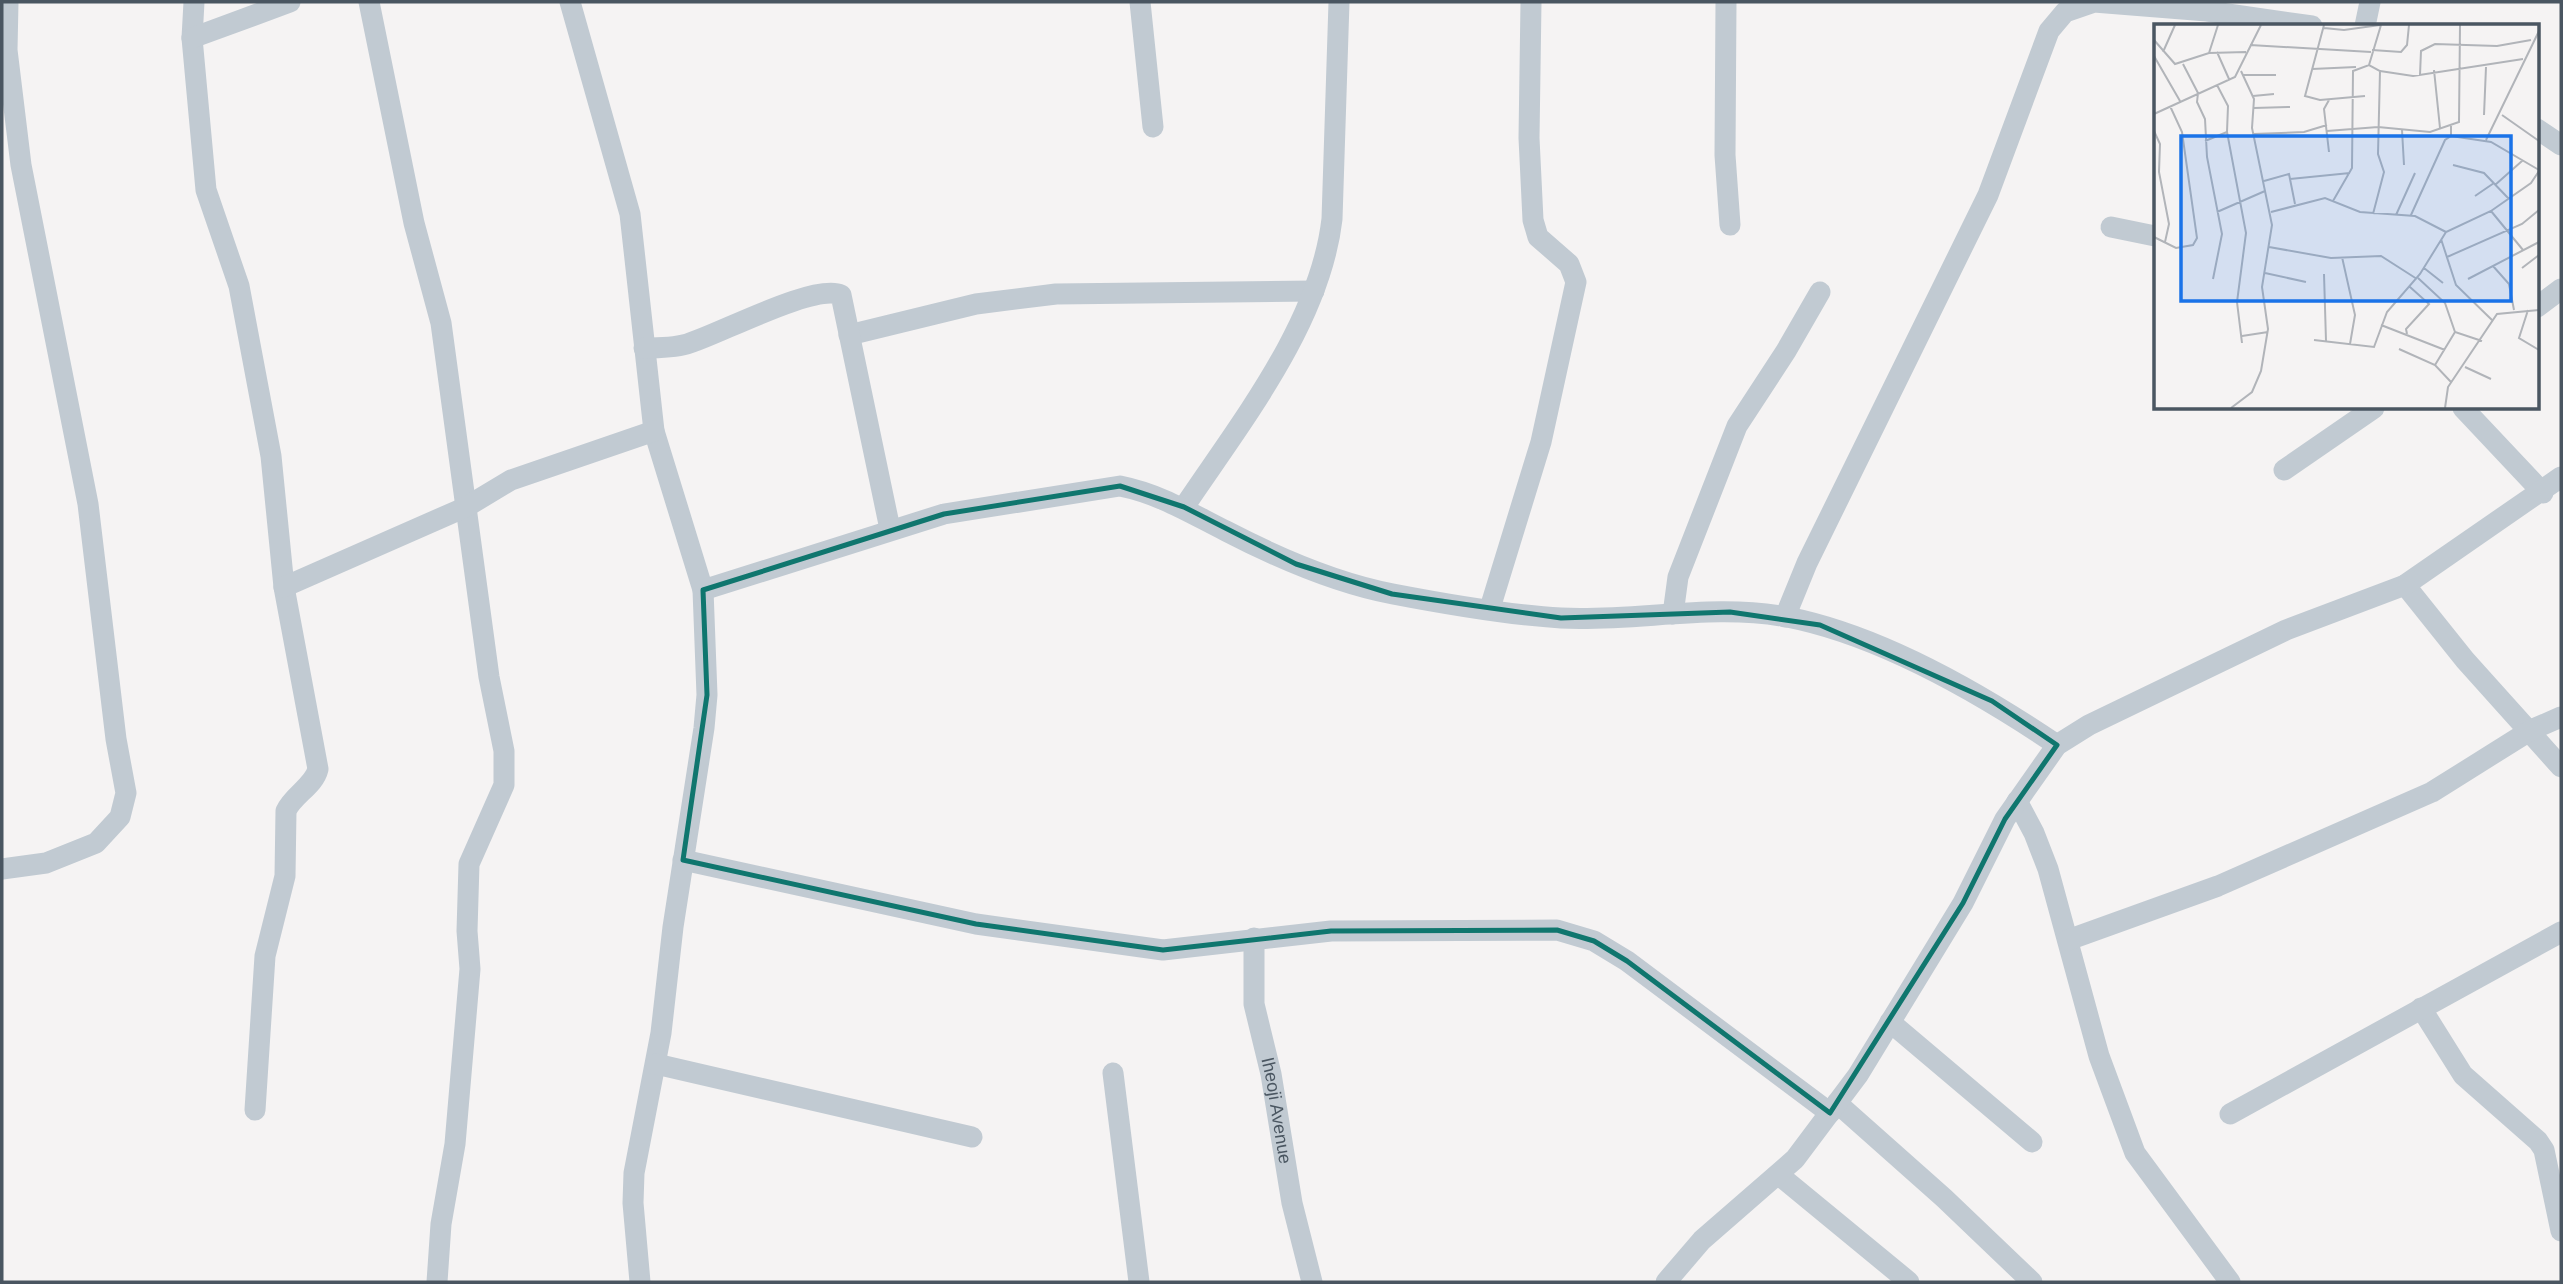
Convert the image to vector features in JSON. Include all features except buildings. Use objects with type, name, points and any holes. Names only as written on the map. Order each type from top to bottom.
[{"type":"street","points":[[2,869],[46,863],[96,843],[120,817],[126,793],[116,739],[88,504],[21,165],[7,50],[8,2]]},
{"type":"street","points":[[194,2],[192,38],[206,190],[239,286],[271,456],[284,587],[318,769],[315,778],[289,804],[286,811],[285,876],[265,956],[255,1110]]},
{"type":"street","points":[[192,38],[290,2]]},
{"type":"street","points":[[369,2],[414,223],[439,312],[489,677],[504,751],[505,780],[480,845],[469,864],[467,931],[470,969],[455,1144],[441,1224],[437,1282]]},
{"type":"street","points":[[569,2],[630,214],[654,431],[703,590],[707,695],[656,1064],[634,1173],[633,1203],[640,1282]]},
{"type":"street","points":[[1140,2],[1153,127]]},
{"type":"street","points":[[1184,507],[1267,381],[1314,291],[1328,253],[1332,219],[1339,2]]},
{"type":"street","points":[[1490,608],[1541,442],[1576,282],[1569,264],[1538,237],[1533,220],[1529,138],[1531,2]]},
{"type":"street","points":[[1726,2],[1725,155],[1730,226]]},
{"type":"street","points":[[1786,617],[1812,551],[1988,195],[2049,31],[2065,12],[2095,2],[2207,11],[2298,24]]},
{"type":"street","points":[[2365,24],[2370,2]]},
{"type":"street","points":[[2538,131],[2561,145]]},
{"type":"street","points":[[2111,228],[2154,236]]},
{"type":"street","points":[[2538,306],[2561,289]]},
{"type":"street","points":[[849,335],[976,304],[1056,294],[1314,291]]},
{"type":"street","points":[[1673,614],[1678,577],[1737,426],[1820,292]]},
{"type":"street","points":[[644,348],[685,344],[723,331],[751,316],[836,293],[844,299],[849,335],[890,529]]},
{"type":"street","points":[[2284,470],[2371,410]]},
{"type":"street","points":[[2465,410],[2543,493]]},
{"type":"street","points":[[284,587],[466,507],[510,480],[654,431]]},
{"type":"street","points":[[1666,1282],[1702,1240],[1779,1175],[1833,1108],[1964,903],[2017,801],[2057,745],[2089,725],[2286,630],[2405,585],[2543,493],[2561,477]]},
{"type":"street","points":[[703,590],[944,514],[1120,485],[1184,507],[1296,564],[1392,594],[1561,618],[1730,612],[1786,617],[1863,640],[1992,701],[2057,745]]},
{"type":"street","points":[[2405,585],[2465,660],[2561,766]]},
{"type":"street","points":[[2068,940],[2218,886],[2420,797],[2531,730],[2561,717]]},
{"type":"street","points":[[2017,801],[2048,869],[2099,1056],[2135,1153],[2230,1282]]},
{"type":"street","points":[[683,860],[976,924],[1163,950],[1331,931],[1545,930],[1582,937],[1594,941],[1627,961],[1833,1108],[1944,1198],[2032,1282]]},
{"type":"street","points":[[2230,1114],[2561,932]]},
{"type":"street","name":"Iheoji Avenue","points":[[1254,938],[1254,1004],[1271,1074],[1292,1203],[1312,1282]]},
{"type":"street","points":[[2421,1008],[2463,1074],[2538,1140],[2543,1150],[2561,1231]]},
{"type":"street","points":[[1890,1022],[2032,1142]]},
{"type":"street","points":[[656,1064],[972,1137]]},
{"type":"street","points":[[1113,1073],[1139,1282]]},
{"type":"street","points":[[1779,1175],[1909,1282]]},
{"type":"highlighted area","points":[[1120,486],[1184,507],[1296,564],[1392,594],[1561,618],[1730,612],[1820,625],[1992,701],[2057,745],[2005,819],[1963,903],[1830,1113],[1627,961],[1594,941],[1557,930],[1331,931],[1163,950],[976,924],[683,860],[707,695],[703,590],[944,514]]}]
